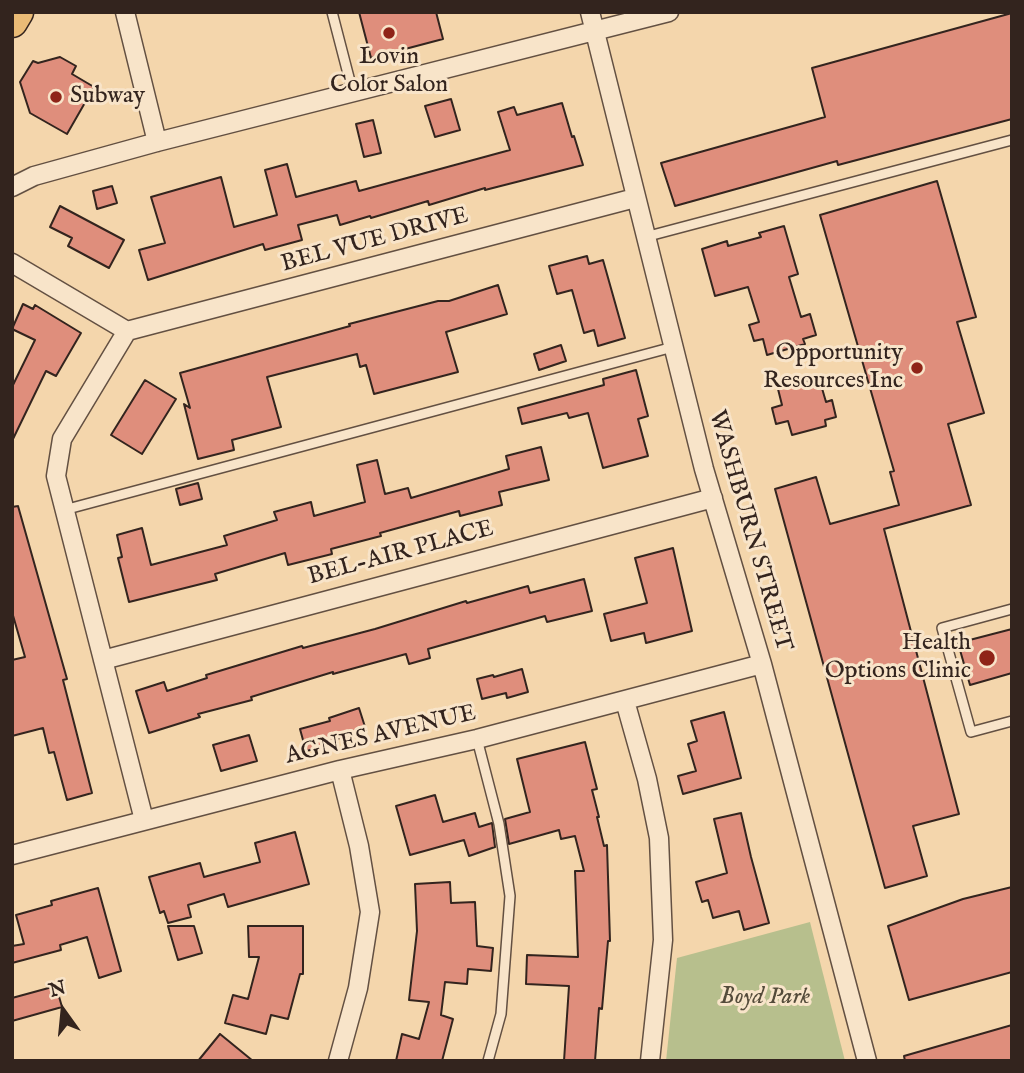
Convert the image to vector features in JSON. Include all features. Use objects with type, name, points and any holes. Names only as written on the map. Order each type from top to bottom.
[{"type":"highway","points":[[12,22],[18,12]]},
{"type":"street","points":[[125,12],[158,142]]},
{"type":"street","name":"WASHBURN STREET","points":[[590,12],[673,347],[713,498],[762,664],[867,1061]]},
{"type":"street","points":[[12,187],[34,176],[158,142],[595,33],[669,12]]},
{"type":"street","name":"BEL VUE DRIVE","points":[[127,331],[635,198]]},
{"type":"street","points":[[14,267],[127,331],[62,439],[56,475],[144,820]]},
{"type":"street","name":"BEL-AIR PLACE","points":[[103,660],[713,498]]},
{"type":"street","name":"AGNES AVENUE","points":[[13,850],[477,739],[762,664]]},
{"type":"street","points":[[625,701],[647,779],[659,838],[663,940],[650,1061]]},
{"type":"street","points":[[338,1061],[358,988],[370,912],[359,846],[340,770]]},
{"type":"lane","points":[[332,12],[353,93]]},
{"type":"lane","points":[[645,237],[1012,139]]},
{"type":"lane","points":[[64,510],[673,347]]},
{"type":"lane","points":[[1011,723],[971,732],[942,628],[1012,609]]},
{"type":"lane","points":[[477,739],[499,824],[509,896],[501,1014],[488,1061]]},
{"type":"green space","name":"Boyd Park","points":[[810,922],[845,1061],[666,1061],[677,958]]},
{"type":"building","points":[[359,12],[436,12],[443,39],[371,58]]},
{"type":"building","points":[[1012,13],[1012,119],[838,165],[837,161],[675,206],[661,163],[825,117],[812,68]]},
{"type":"building","name":"Subway","points":[[60,57],[76,66],[72,74],[94,87],[67,134],[30,113],[20,82],[33,61],[38,63]]},
{"type":"building","points":[[451,99],[460,130],[435,137],[425,106]]},
{"type":"building","points":[[562,103],[583,165],[485,188],[429,205],[428,201],[340,225],[337,215],[298,225],[302,240],[265,250],[263,244],[148,280],[139,250],[165,243],[151,197],[221,177],[234,227],[277,215],[265,170],[287,164],[296,197],[356,181],[359,191],[510,150],[498,112],[514,107],[517,115]]},
{"type":"building","points":[[373,120],[381,153],[364,157],[356,124]]},
{"type":"building","points":[[937,181],[976,317],[957,322],[984,413],[948,424],[971,505],[884,529],[959,814],[913,826],[927,876],[885,888],[775,489],[816,477],[830,524],[899,505],[890,472],[894,471],[820,215]]},
{"type":"building","points":[[112,186],[117,203],[97,209],[93,191]]},
{"type":"building","points":[[60,206],[124,240],[109,268],[68,246],[72,238],[50,227]]},
{"type":"building","points":[[784,226],[798,274],[789,277],[801,317],[810,314],[816,335],[803,339],[805,344],[767,355],[763,339],[754,341],[749,325],[759,322],[748,287],[715,296],[702,249],[727,241],[728,246],[761,237],[759,233]]},
{"type":"building","points":[[587,256],[589,264],[603,260],[625,338],[598,346],[594,330],[584,333],[572,290],[557,294],[549,266]]},
{"type":"building","points":[[498,285],[507,314],[446,332],[458,372],[374,394],[366,365],[360,367],[357,354],[267,377],[281,427],[232,440],[234,450],[198,459],[184,404],[190,408],[180,373],[350,326],[349,324],[438,301],[449,301]]},
{"type":"building","points":[[23,304],[33,309],[35,305],[81,333],[56,376],[46,371],[12,441],[12,387],[35,340],[12,329]]},
{"type":"building","points":[[561,345],[566,361],[539,370],[534,354]]},
{"type":"building","points":[[636,370],[648,416],[638,419],[648,456],[603,468],[588,413],[569,418],[567,413],[522,424],[518,408],[604,385],[603,379]]},
{"type":"building","points":[[819,378],[826,402],[832,400],[836,417],[825,420],[826,426],[792,435],[788,421],[776,424],[772,408],[782,405],[778,389]]},
{"type":"building","points":[[145,380],[176,399],[142,454],[111,435]]},
{"type":"building","points":[[541,447],[549,480],[499,492],[502,505],[460,516],[459,511],[380,533],[381,536],[331,549],[332,554],[288,565],[285,553],[215,574],[217,580],[129,602],[118,558],[122,557],[117,535],[142,528],[151,565],[227,545],[224,536],[277,520],[274,512],[311,502],[314,516],[365,502],[357,465],[377,460],[385,494],[408,488],[411,498],[509,469],[506,456]]},
{"type":"building","points":[[198,483],[202,499],[180,505],[176,489]]},
{"type":"building","points":[[18,506],[67,679],[63,680],[92,793],[67,800],[54,752],[49,753],[43,728],[12,736],[12,660],[25,657],[12,612],[12,507]]},
{"type":"building","points":[[673,548],[692,631],[646,643],[644,633],[611,641],[604,614],[647,603],[635,558]]},
{"type":"building","points":[[584,579],[592,611],[547,622],[545,616],[428,649],[430,658],[409,664],[406,654],[333,672],[251,697],[252,700],[198,714],[200,717],[149,733],[136,691],[164,682],[167,691],[207,678],[206,675],[302,646],[303,648],[375,629],[466,601],[467,603],[528,586],[530,593]]},
{"type":"building","name":"Health Options Clinic","points":[[1012,629],[1012,673],[970,685],[958,643]]},
{"type":"building","points":[[522,669],[528,692],[507,698],[506,693],[482,699],[477,679]]},
{"type":"building","points":[[359,708],[366,730],[327,742],[328,746],[306,751],[300,729],[330,721],[329,718]]},
{"type":"building","points":[[724,712],[741,778],[683,794],[678,776],[696,771],[688,744],[697,741],[691,721]]},
{"type":"building","points":[[249,735],[257,761],[221,771],[213,745]]},
{"type":"building","points":[[585,742],[597,789],[592,790],[597,817],[604,846],[607,845],[610,941],[602,1009],[599,1008],[595,1061],[564,1061],[569,986],[526,984],[527,955],[578,957],[575,871],[584,871],[575,836],[561,839],[559,830],[509,844],[505,819],[530,812],[517,759]]},
{"type":"building","points":[[435,795],[443,822],[475,813],[479,827],[492,823],[495,847],[469,856],[464,840],[410,855],[396,806]]},
{"type":"building","points":[[741,813],[769,923],[744,930],[739,911],[713,918],[708,900],[702,902],[696,882],[727,873],[714,819]]},
{"type":"building","points":[[295,832],[309,884],[228,907],[224,894],[188,905],[191,917],[168,923],[164,911],[160,913],[149,877],[200,863],[204,877],[260,862],[255,843]]},
{"type":"building","points":[[450,882],[451,903],[475,902],[477,946],[493,948],[491,971],[468,969],[467,984],[445,982],[441,1015],[453,1019],[442,1061],[396,1061],[402,1034],[419,1039],[429,1002],[409,1000],[417,931],[415,884]]},
{"type":"building","points":[[1012,887],[1012,972],[909,1000],[888,926],[963,899]]},
{"type":"building","points":[[98,888],[121,971],[99,978],[87,937],[60,945],[61,950],[12,963],[12,946],[24,944],[16,915],[52,905],[51,901]]},
{"type":"building","points":[[168,926],[194,926],[202,953],[178,960]]},
{"type":"building","points":[[248,926],[303,926],[303,974],[300,974],[288,1019],[271,1015],[266,1034],[225,1023],[233,995],[248,999],[259,957],[249,957]]},
{"type":"building","points":[[56,986],[62,1007],[12,1021],[12,998]]},
{"type":"building","points":[[1012,1025],[1012,1061],[905,1061],[904,1056]]},
{"type":"building","points":[[220,1034],[253,1061],[198,1061]]},
{"type":"place","name":"Lovin Color Salon","points":[[389,33]]},
{"type":"place","name":"Subway","points":[[56,97]]},
{"type":"place","name":"Opportunity Resources Inc","points":[[917,368]]},
{"type":"place","name":"Health Options Clinic","points":[[987,658]]}]
